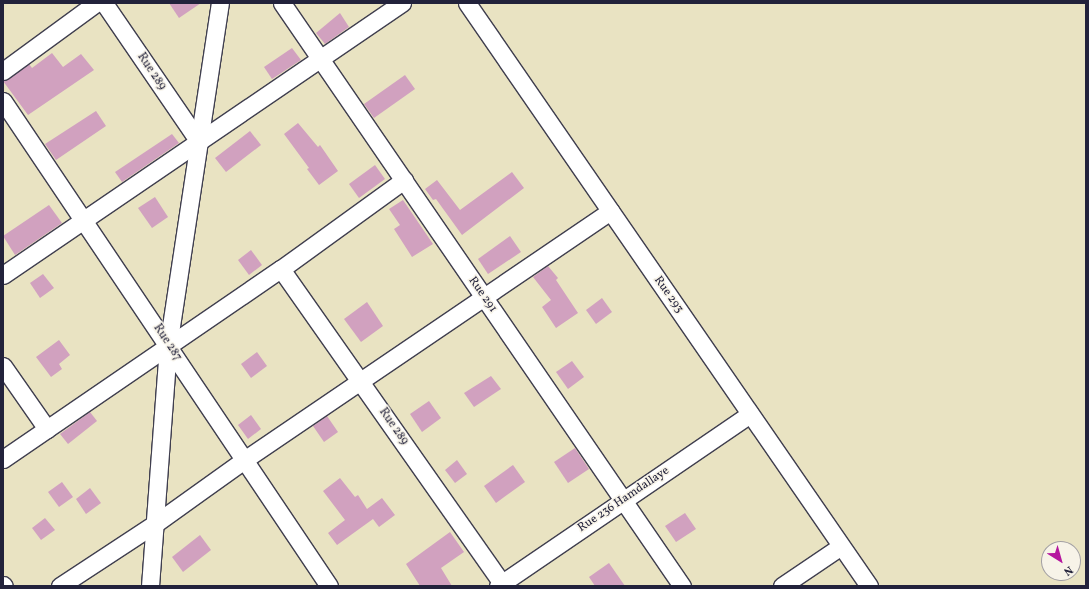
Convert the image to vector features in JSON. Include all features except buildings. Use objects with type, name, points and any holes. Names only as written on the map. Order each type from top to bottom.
[{"type":"street","points":[[3,71],[96,3]]},
{"type":"street","name":"Rue 289","points":[[104,3],[198,142]]},
{"type":"street","points":[[150,586],[168,346],[220,3]]},
{"type":"street","name":"Rue 291","points":[[282,3],[682,586]]},
{"type":"street","points":[[3,275],[402,3]]},
{"type":"street","name":"Rue 293","points":[[467,3],[869,586]]},
{"type":"street","name":"Rue 287","points":[[3,101],[329,586]]},
{"type":"street","points":[[3,459],[281,269],[404,180]]},
{"type":"street","points":[[60,586],[156,522],[244,460],[610,211]]},
{"type":"street","name":"Rue 289","points":[[281,269],[501,585]]},
{"type":"street","points":[[3,366],[47,429]]},
{"type":"street","name":"Rue 236 Hamdallaye","points":[[501,585],[750,414]]},
{"type":"street","points":[[782,586],[841,546]]}]
